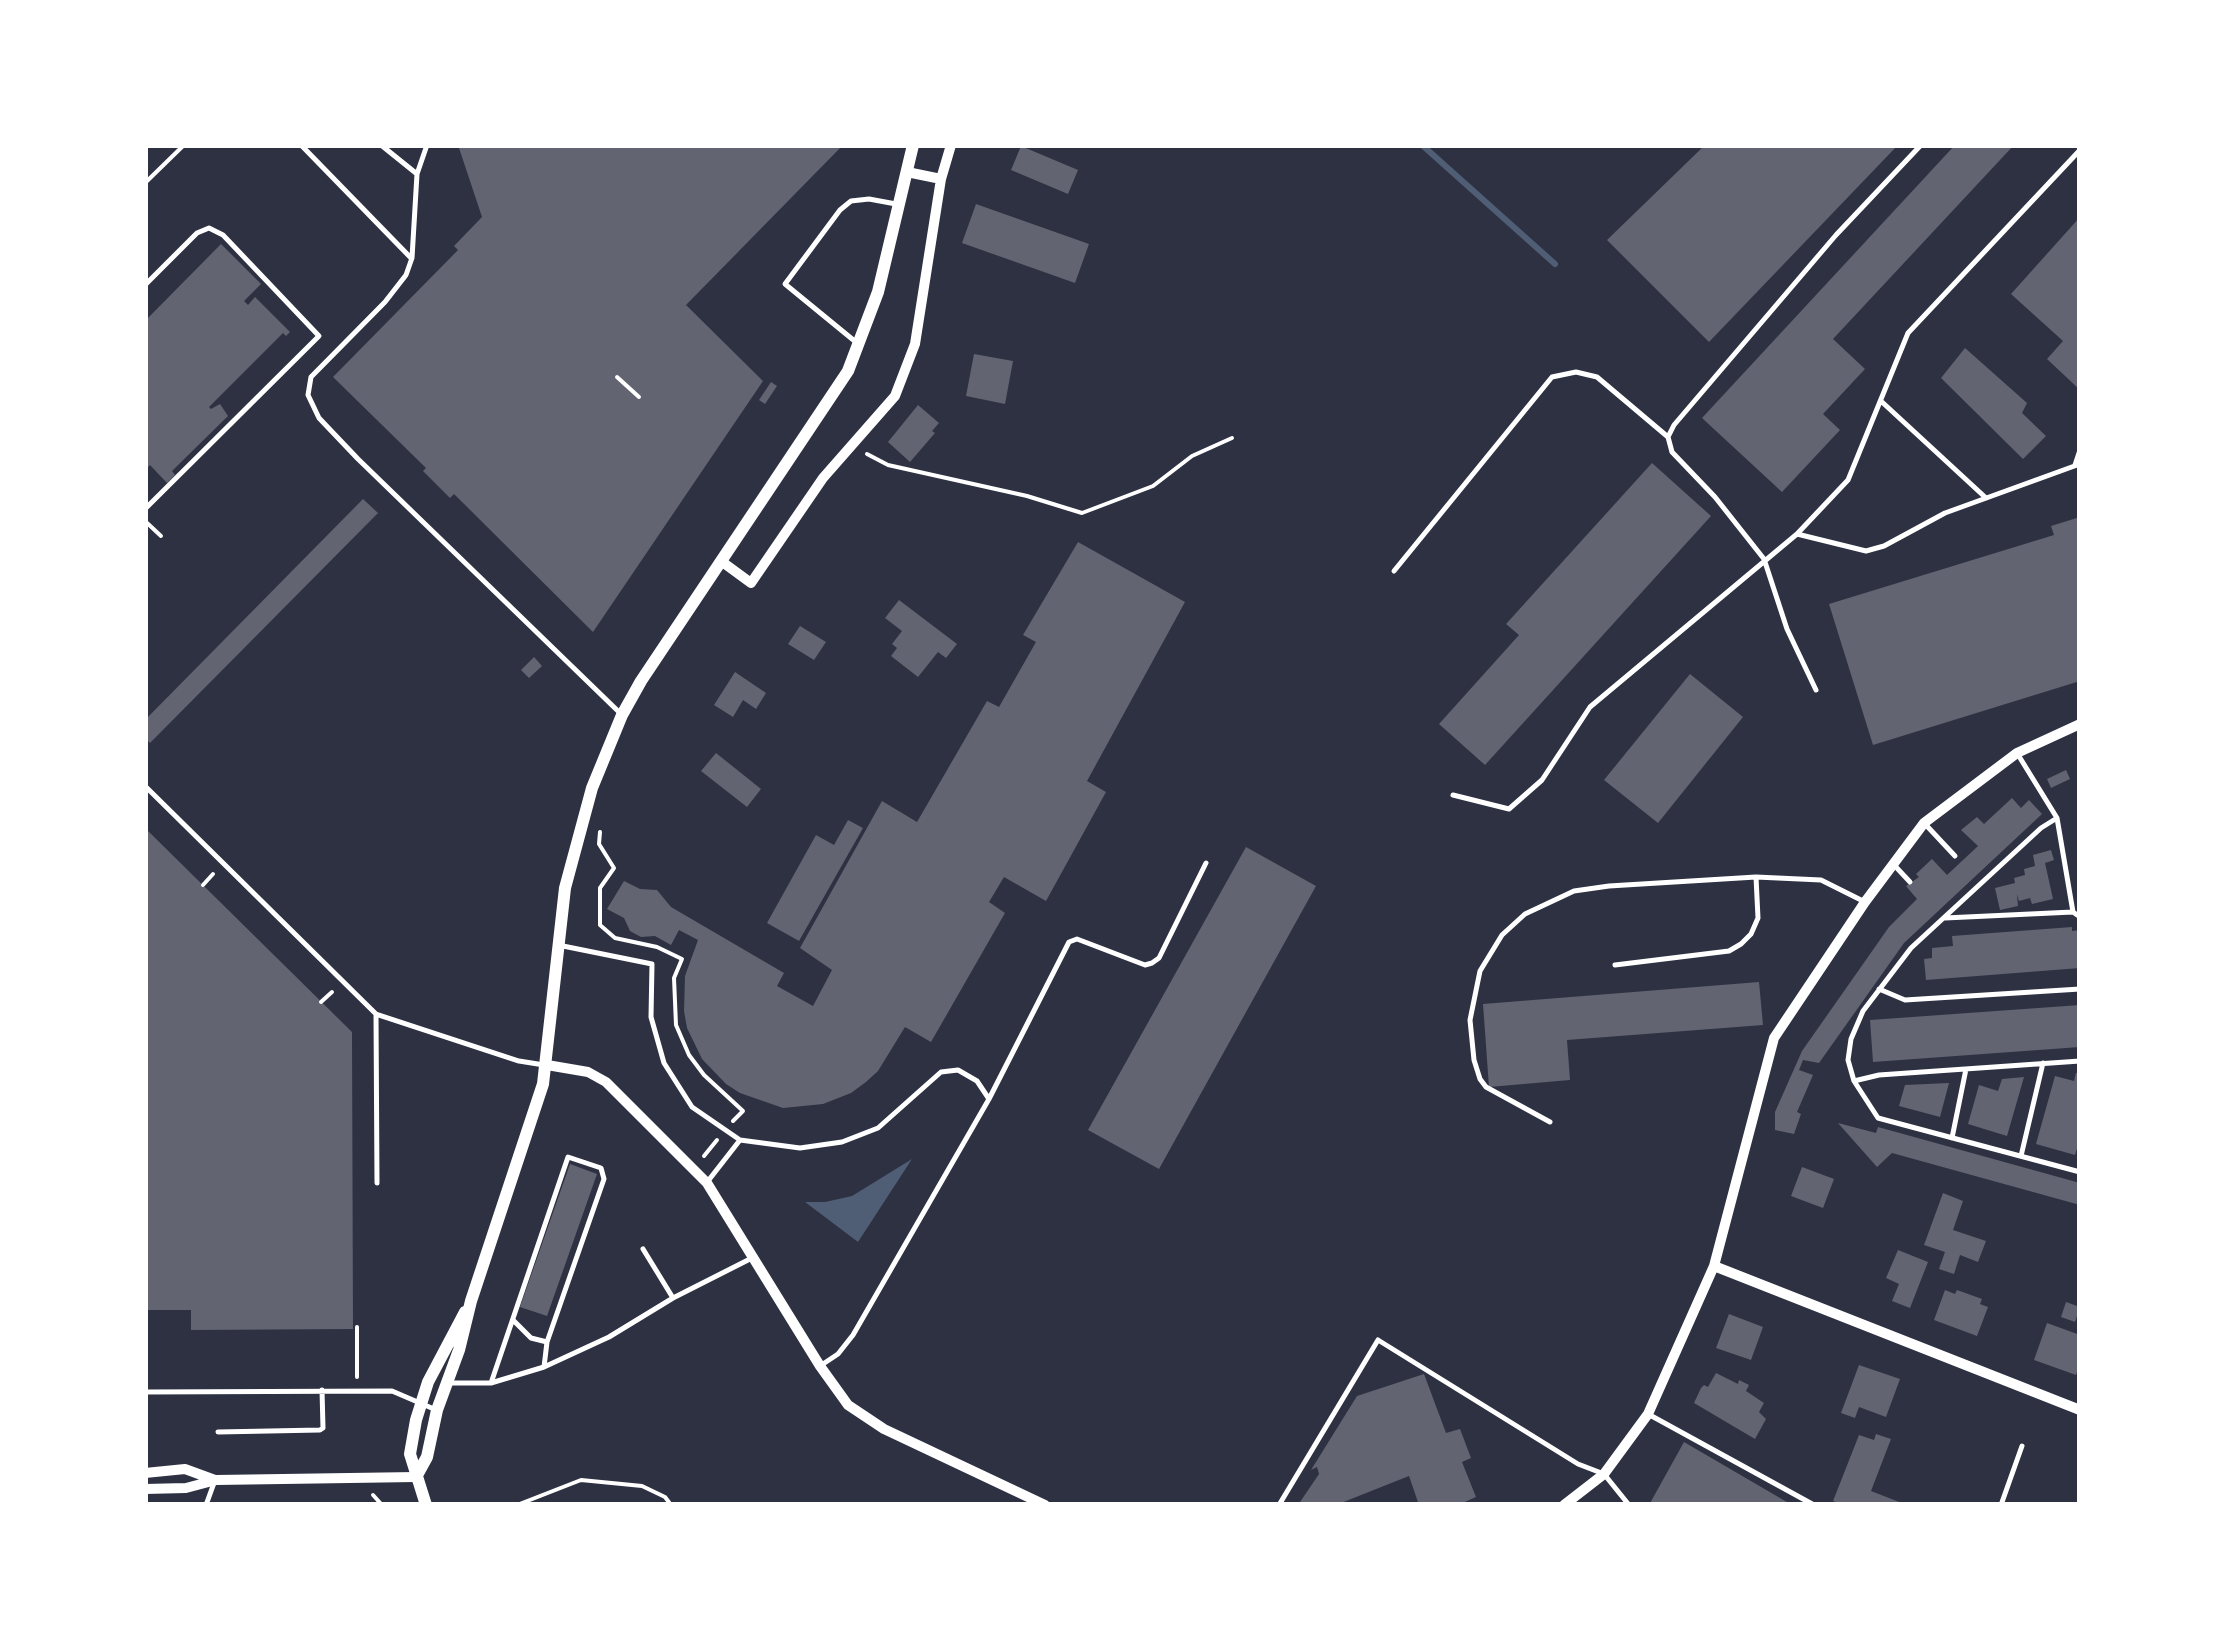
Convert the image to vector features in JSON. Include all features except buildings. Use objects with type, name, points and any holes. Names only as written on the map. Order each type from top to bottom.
[{"type":"street","points":[[416,1477],[427,1456],[437,1410],[547,1065],[558,945],[576,843],[592,788],[622,716],[667,639],[832,398],[859,344],[878,292],[913,145]]},
{"type":"street","points":[[720,561],[751,583],[822,478],[896,396],[915,344],[941,179],[951,145]]},
{"type":"street","points":[[907,172],[941,179]]},
{"type":"street","points":[[1564,1505],[1604,1474],[1648,1414],[1714,1266],[1774,1038],[1864,902],[1924,823],[2018,753],[2080,724]]},
{"type":"street","points":[[547,1065],[588,1072],[606,1082],[693,1169],[848,1405],[884,1429],[1045,1505]]},
{"type":"street","points":[[1714,1266],[2080,1410]]},
{"type":"street","points":[[426,1505],[410,1454],[421,1404],[445,1344],[472,1301]]},
{"type":"street","points":[[145,1473],[185,1469],[216,1480]]},
{"type":"street","points":[[145,1488],[186,1488],[216,1480],[416,1477]]},
{"type":"lane","points":[[302,145],[412,258]]},
{"type":"lane","points":[[381,145],[417,174]]},
{"type":"lane","points":[[427,145],[417,174],[412,258],[406,276],[311,377],[308,395],[319,418],[622,716]]},
{"type":"lane","points":[[1668,438],[1674,425],[1836,235],[1921,145]]},
{"type":"lane","points":[[1453,795],[1509,810],[1542,780],[1590,707],[1797,534],[1848,480],[1908,333],[2080,150]]},
{"type":"lane","points":[[859,344],[785,284],[840,210],[851,201],[868,199],[900,204]]},
{"type":"lane","points":[[145,285],[197,233],[209,228],[223,235],[319,336],[145,509]]},
{"type":"lane","points":[[1394,571],[1552,377],[1576,372],[1597,378],[1668,438],[1672,452],[1764,559],[1787,630],[1816,690]]},
{"type":"lane","points":[[1882,402],[1986,498]]},
{"type":"lane","points":[[1797,534],[1866,551],[1986,498],[2078,464],[2080,450]]},
{"type":"lane","points":[[2018,753],[2057,818],[2073,912]]},
{"type":"lane","points":[[145,786],[376,1014],[519,1061],[547,1065]]},
{"type":"lane","points":[[2057,818],[2041,828],[1911,948],[1863,1011],[1851,1039],[1848,1060],[1854,1081],[1878,1118],[2080,1172]]},
{"type":"lane","points":[[1924,823],[1955,856]]},
{"type":"lane","points":[[820,1366],[838,1354],[853,1335],[989,1099],[1069,942],[1076,939],[1144,965],[1152,963],[1159,958],[1206,863]]},
{"type":"lane","points":[[1893,864],[1910,882]]},
{"type":"lane","points":[[1550,1122],[1486,1088],[1474,1060],[1470,1020],[1480,971],[1502,935],[1525,914],[1574,891],[1756,878],[1821,880],[1864,902]]},
{"type":"lane","points":[[1614,965],[1730,951],[1751,934],[1758,918],[1756,878]]},
{"type":"lane","points":[[1943,918],[2073,912],[2080,917]]},
{"type":"lane","points":[[558,945],[652,964],[651,1017],[664,1062],[692,1107],[740,1140],[800,1148],[842,1142],[878,1128],[941,1072],[958,1070],[977,1081],[989,1099]]},
{"type":"lane","points":[[1879,990],[1905,1000],[2080,989]]},
{"type":"lane","points":[[376,1014],[376,1183]]},
{"type":"lane","points":[[1854,1081],[1879,1075],[2080,1061]]},
{"type":"lane","points":[[2021,1156],[2043,1063]]},
{"type":"lane","points":[[1952,1138],[1966,1069]]},
{"type":"lane","points":[[706,1184],[740,1140]]},
{"type":"lane","points":[[491,1383],[568,1157],[602,1168],[604,1179],[547,1342],[544,1367]]},
{"type":"lane","points":[[643,1249],[674,1298]]},
{"type":"lane","points":[[448,1383],[491,1383],[544,1367],[609,1337],[752,1258]]},
{"type":"lane","points":[[512,1320],[531,1338],[547,1342]]},
{"type":"lane","points":[[1279,1505],[1378,1340],[1578,1464],[1604,1474],[1630,1505]]},
{"type":"lane","points":[[218,1432],[320,1430],[322,1390]]},
{"type":"lane","points":[[145,1392],[392,1390],[437,1410]]},
{"type":"lane","points":[[1648,1414],[1814,1505]]},
{"type":"lane","points":[[2001,1505],[2022,1446]]},
{"type":"lane","points":[[206,1505],[216,1480]]},
{"type":"path","points":[[145,184],[184,145]]},
{"type":"path","points":[[617,377],[638,397]]},
{"type":"path","points":[[850,445],[888,465],[1027,496],[1082,514],[1153,486],[1192,456],[1232,438]]},
{"type":"path","points":[[145,520],[161,536]]},
{"type":"path","points":[[599,844],[614,868],[600,888],[600,925],[615,938],[658,946],[682,959],[674,978],[676,1025],[689,1055],[704,1075],[743,1110],[693,1169]]},
{"type":"path","points":[[356,1390],[357,1327]]},
{"type":"path","points":[[517,1505],[581,1480],[642,1486],[671,1505]]},
{"type":"path","points":[[374,1494],[382,1505]]},
{"type":"water","points":[[912,1159],[858,1242],[805,1202],[852,1196]]},
{"type":"waterway","points":[[1422,145],[1555,264]]}]
